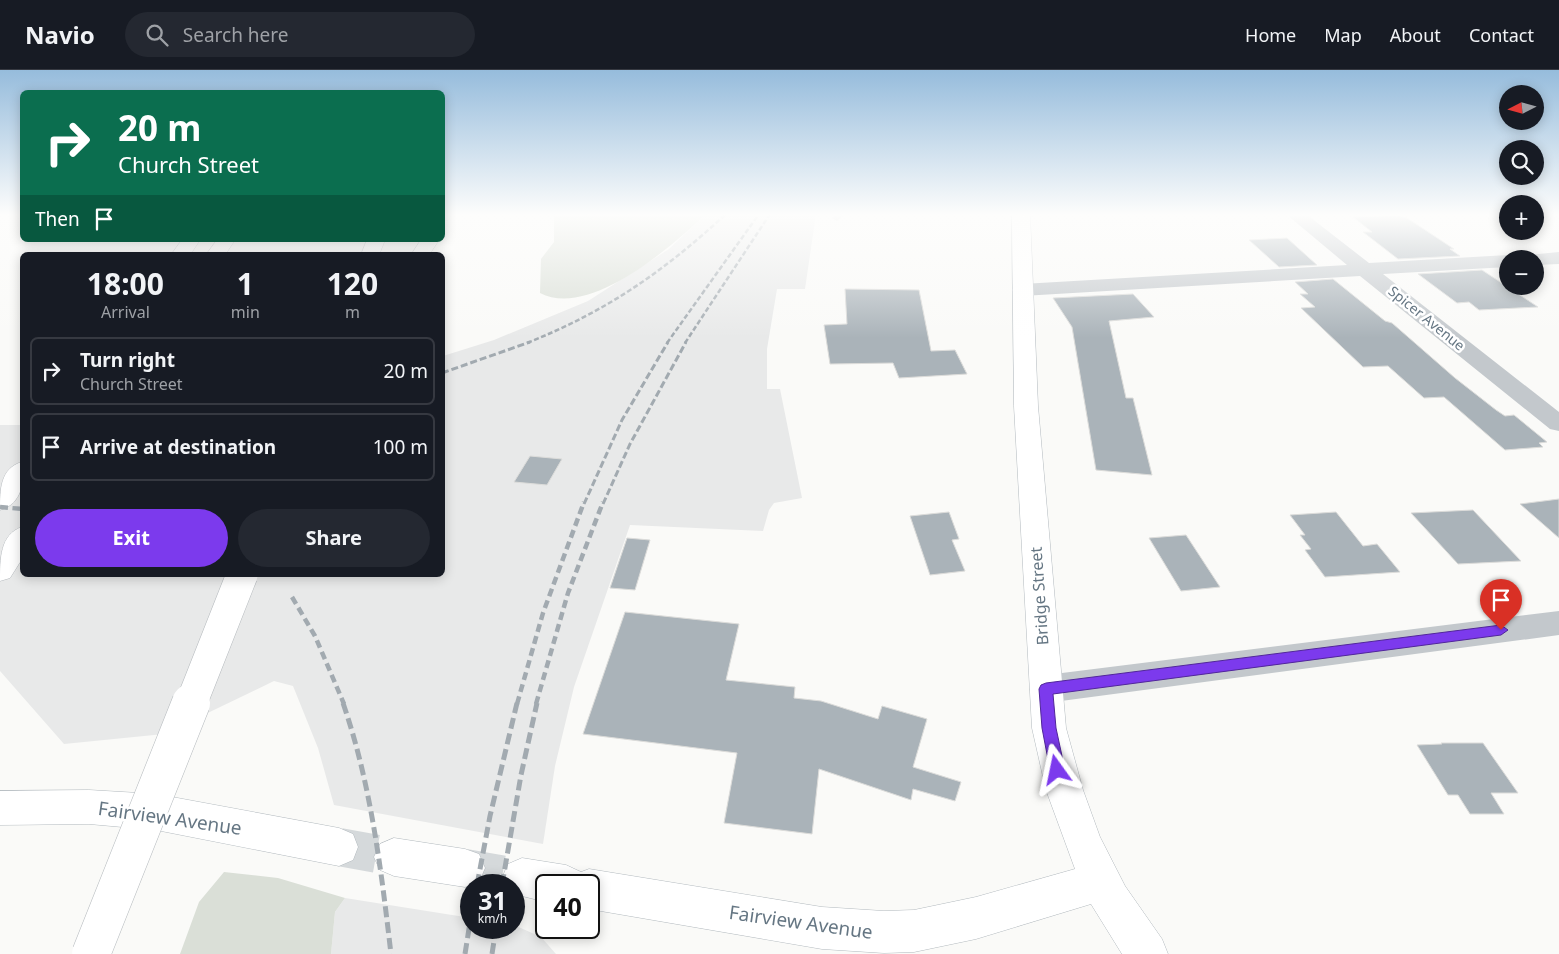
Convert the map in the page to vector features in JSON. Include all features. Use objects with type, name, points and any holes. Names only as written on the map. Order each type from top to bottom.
[{"type":"main road","name":"Bridge Street","points":[[1022,255],[1026,406],[1049,728],[1057,770],[1073,822],[1099,882],[1147,954]]},
{"type":"main road","points":[[0,501],[20,473]]},
{"type":"main road","points":[[0,570],[20,539]]},
{"type":"main road","points":[[91,954],[241,577]]},
{"type":"main road","name":"Fairview Avenue","points":[[0,808],[89,807],[156,812],[339,846]]},
{"type":"main road","points":[[394,857],[465,868]]},
{"type":"main road","name":"Fairview Avenue","points":[[600,891],[822,928],[884,932],[914,931],[976,918],[1099,882]]},
{"type":"street","name":"Spicer Avenue","points":[[1347,255],[1559,424]]},
{"type":"street","points":[[1544,259],[1559,258]]},
{"type":"street","points":[[1022,290],[1499,262]]},
{"type":"street","points":[[1046,689],[1559,622]]},
{"type":"shaded area","points":[[544,255],[658,255],[606,288],[582,296],[560,298],[540,293],[541,259]]},
{"type":"shaded area","points":[[659,255],[810,255],[805,289],[777,289],[767,349],[767,389],[780,389],[802,498],[774,503],[769,510],[763,531],[630,525],[574,687],[555,766],[543,844],[334,805],[318,748],[293,686],[274,681],[164,734],[64,744],[0,671],[0,425],[20,425],[20,577],[445,577],[445,355],[494,340],[588,301]]},
{"type":"shaded area","points":[[224,872],[278,878],[345,898],[335,912],[331,954],[180,954],[199,902]]},
{"type":"shaded area","points":[[345,898],[460,916],[460,939],[525,939],[525,930],[535,934],[535,939],[543,939],[556,954],[331,954],[335,912]]},
{"type":"building","points":[[1266,255],[1306,255],[1317,265],[1279,267]]},
{"type":"building","points":[[1393,255],[1460,256],[1398,259]]},
{"type":"building","points":[[1482,270],[1499,281],[1499,295],[1520,295],[1538,307],[1479,310],[1469,302],[1457,303],[1418,274]]},
{"type":"building","points":[[1333,279],[1385,321],[1392,323],[1455,378],[1496,410],[1505,416],[1514,415],[1547,442],[1539,443],[1543,447],[1505,450],[1444,397],[1424,398],[1388,366],[1363,367],[1301,308],[1315,307],[1300,294],[1308,294],[1295,282]]},
{"type":"building","points":[[845,289],[919,290],[931,351],[955,350],[967,374],[899,378],[893,363],[830,364],[824,325],[847,324]]},
{"type":"building","points":[[1133,294],[1154,317],[1109,321],[1126,398],[1133,398],[1152,475],[1096,470],[1072,327],[1053,298]]},
{"type":"building","points":[[530,456],[562,459],[547,485],[514,482]]},
{"type":"building","points":[[1559,499],[1559,538],[1520,504]]},
{"type":"building","points":[[1473,510],[1521,561],[1458,564],[1411,513]]},
{"type":"building","points":[[949,512],[959,539],[952,540],[965,571],[930,575],[910,516]]},
{"type":"building","points":[[1336,512],[1363,546],[1377,544],[1400,572],[1325,577],[1305,550],[1311,549],[1300,535],[1305,535],[1290,515]]},
{"type":"building","points":[[1186,535],[1220,587],[1181,591],[1149,538]]},
{"type":"building","points":[[627,538],[650,540],[635,590],[610,588]]},
{"type":"building","points":[[625,612],[739,624],[726,680],[795,687],[794,698],[821,701],[878,719],[882,706],[927,719],[913,767],[961,782],[955,801],[913,789],[911,800],[819,769],[812,834],[724,823],[737,753],[583,734]]},
{"type":"building","points":[[1483,743],[1518,793],[1491,793],[1504,814],[1470,814],[1458,795],[1448,795],[1417,745]]},
{"type":"tunnel","points":[[339,847],[394,857]]},
{"type":"tunnel","points":[[465,868],[499,874]]},
{"type":"railway","points":[[527,343],[583,318],[609,303],[678,255]]},
{"type":"railway","points":[[667,343],[730,255]]},
{"type":"railway","points":[[685,343],[743,255]]},
{"type":"railway","points":[[445,372],[530,342]]},
{"type":"railway","points":[[584,504],[622,420],[668,342]]},
{"type":"railway","points":[[603,504],[630,444],[686,342]]},
{"type":"railway","points":[[517,704],[543,613],[584,502]]},
{"type":"railway","points":[[536,704],[568,593],[603,502]]},
{"type":"railway","points":[[0,507],[20,509]]},
{"type":"railway","points":[[292,597],[315,636],[344,704]]},
{"type":"railway","points":[[343,703],[361,764],[374,827],[391,954]]},
{"type":"railway","points":[[479,874],[490,816],[517,703]]},
{"type":"railway","points":[[504,874],[521,775],[537,703]]},
{"type":"railway","points":[[465,954],[467,939]]},
{"type":"railway","points":[[492,954],[494,939]]},
{"type":"route","points":[[1057,770],[1049,728],[1046,689],[1501,630]]}]
